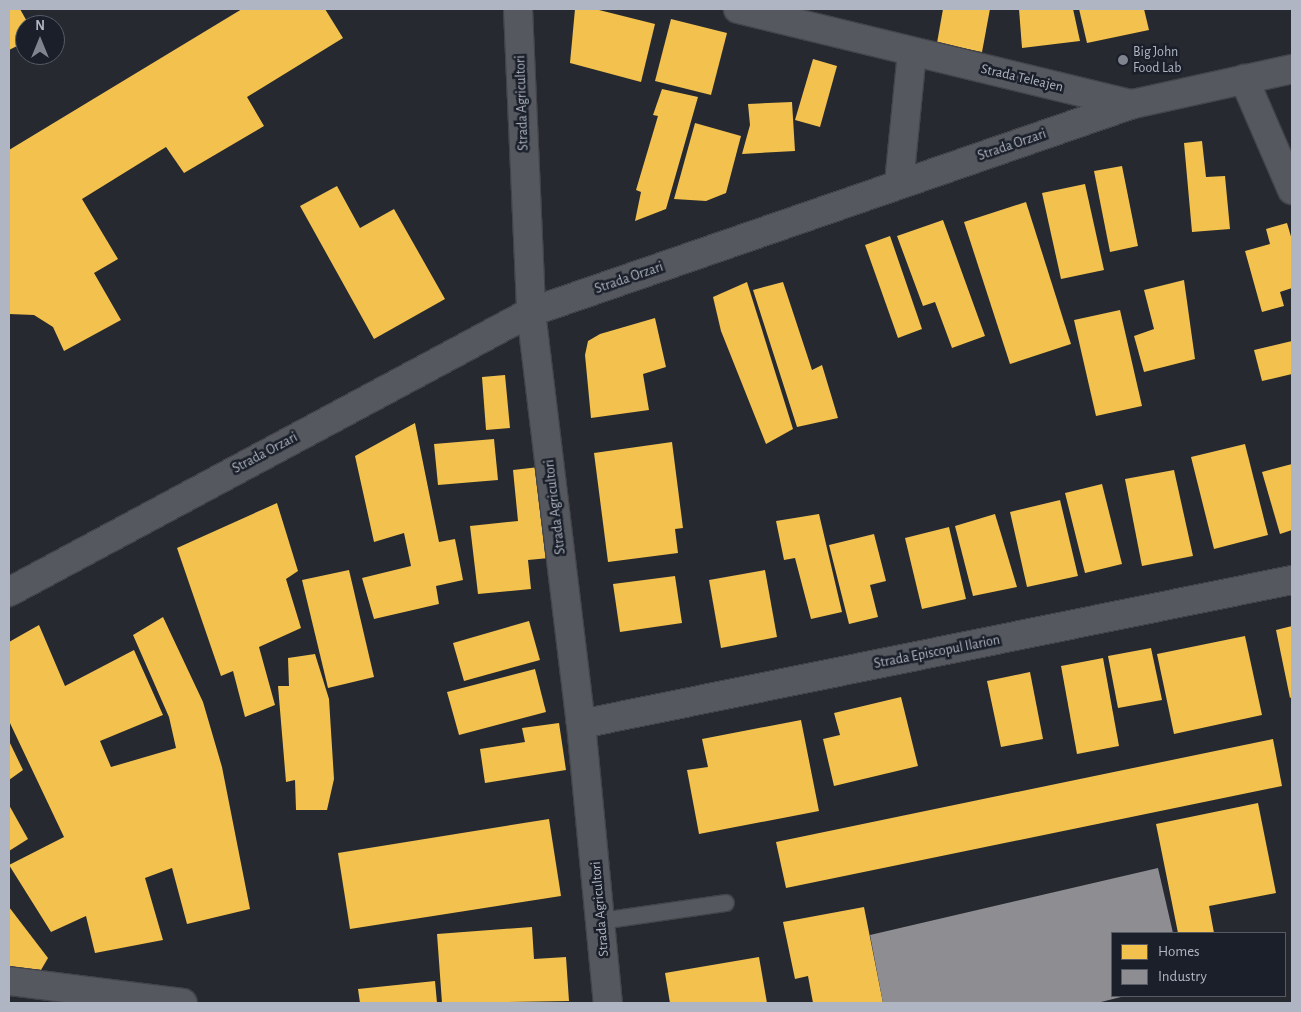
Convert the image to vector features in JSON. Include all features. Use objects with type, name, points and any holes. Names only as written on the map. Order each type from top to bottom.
[{"type":"street","name":"Strada Agricultori","points":[[518,9],[531,312],[581,724],[608,1003]]},
{"type":"street","name":"Strada Teleajen","points":[[738,9],[912,53],[1133,104]]},
{"type":"street","points":[[899,183],[912,53]]},
{"type":"street","name":"Strada Orzari","points":[[9,592],[531,312],[899,183],[1133,104],[1292,69]]},
{"type":"street","points":[[1244,79],[1292,190]]},
{"type":"street","name":"Strada Episcopul Ilarion","points":[[581,724],[1292,580]]},
{"type":"street","points":[[9,980],[183,1003]]},
{"type":"lane","points":[[601,921],[726,903]]},
{"type":"building: Homes","points":[[9,9],[20,9],[23,15],[15,15],[15,47],[9,50]]},
{"type":"building: Homes","points":[[242,9],[325,9],[343,38],[247,97],[264,126],[184,173],[166,147],[82,199],[118,259],[94,273],[121,320],[64,351],[53,327],[34,315],[9,314],[9,150]]},
{"type":"building: Homes","points":[[575,9],[595,9],[655,24],[641,82],[570,63]]},
{"type":"building: Homes","points":[[943,9],[990,9],[982,52],[937,43]]},
{"type":"building: Homes","points":[[1019,9],[1073,9],[1080,41],[1022,48]]},
{"type":"building: Homes","points":[[1079,9],[1144,9],[1149,30],[1087,43]]},
{"type":"building: Homes","points":[[671,19],[727,33],[711,95],[655,81]]},
{"type":"building: Homes","points":[[813,59],[837,66],[820,127],[795,120]]},
{"type":"building: Homes","points":[[662,89],[698,97],[666,209],[635,221],[641,192],[636,190],[658,116],[653,115]]},
{"type":"building: Homes","points":[[792,102],[795,151],[742,154],[750,125],[748,104]]},
{"type":"building: Homes","points":[[695,123],[741,136],[726,193],[706,201],[674,199]]},
{"type":"building: Homes","points":[[1202,141],[1206,177],[1225,176],[1230,229],[1192,232],[1184,143]]},
{"type":"building: Homes","points":[[1122,166],[1138,246],[1110,252],[1094,171]]},
{"type":"building: Homes","points":[[1085,184],[1104,270],[1061,279],[1042,193]]},
{"type":"building: Homes","points":[[337,186],[360,228],[394,209],[445,299],[374,339],[300,206]]},
{"type":"building: Homes","points":[[1026,202],[1071,344],[1010,364],[964,222]]},
{"type":"building: Homes","points":[[943,220],[985,336],[952,348],[935,302],[923,306],[897,236]]},
{"type":"building: Homes","points":[[1287,223],[1292,240],[1292,288],[1280,292],[1284,306],[1262,312],[1245,251],[1270,244],[1266,229]]},
{"type":"building: Homes","points":[[890,236],[922,329],[898,338],[865,245]]},
{"type":"building: Homes","points":[[1184,280],[1195,359],[1144,372],[1134,336],[1154,329],[1144,290]]},
{"type":"building: Homes","points":[[747,282],[793,429],[766,444],[721,331],[713,297]]},
{"type":"building: Homes","points":[[783,282],[812,370],[822,365],[838,418],[797,427],[753,290]]},
{"type":"building: Homes","points":[[1120,310],[1142,406],[1096,416],[1074,320]]},
{"type":"building: Homes","points":[[655,318],[666,367],[643,374],[649,410],[591,418],[585,355],[588,341],[600,334]]},
{"type":"building: Homes","points":[[1292,341],[1292,374],[1262,381],[1254,350]]},
{"type":"building: Homes","points":[[505,375],[510,428],[486,430],[482,377]]},
{"type":"building: Homes","points":[[415,423],[439,542],[455,539],[463,580],[436,586],[439,604],[374,619],[362,578],[411,566],[404,533],[374,542],[355,456]]},
{"type":"building: Homes","points":[[494,439],[498,480],[438,485],[434,444]]},
{"type":"building: Homes","points":[[672,442],[683,528],[675,529],[678,553],[608,562],[594,453]]},
{"type":"building: Homes","points":[[1245,444],[1268,535],[1214,549],[1191,457]]},
{"type":"building: Homes","points":[[1292,464],[1292,530],[1280,534],[1262,472]]},
{"type":"building: Homes","points":[[539,467],[549,558],[528,560],[531,589],[478,594],[470,526],[518,521],[513,470]]},
{"type":"building: Homes","points":[[1174,470],[1193,556],[1142,566],[1125,479]]},
{"type":"building: Homes","points":[[1102,484],[1122,564],[1085,573],[1065,493]]},
{"type":"building: Homes","points":[[1060,500],[1078,576],[1027,587],[1010,512]]},
{"type":"building: Homes","points":[[277,503],[298,571],[286,579],[301,628],[259,647],[275,705],[245,717],[233,671],[221,676],[177,548]]},
{"type":"building: Homes","points":[[819,514],[842,612],[811,619],[795,558],[784,560],[776,521]]},
{"type":"building: Homes","points":[[995,514],[1017,587],[973,596],[955,526]]},
{"type":"building: Homes","points":[[949,527],[966,599],[922,609],[905,538]]},
{"type":"building: Homes","points":[[874,534],[886,581],[870,585],[878,617],[849,624],[829,545]]},
{"type":"building: Homes","points":[[349,570],[374,677],[328,688],[302,580]]},
{"type":"building: Homes","points":[[765,570],[777,637],[721,648],[709,580]]},
{"type":"building: Homes","points":[[675,576],[682,623],[620,632],[613,584]]},
{"type":"building: Homes","points":[[163,617],[203,702],[222,767],[250,909],[187,924],[172,868],[145,878],[163,940],[95,953],[86,916],[51,932],[9,865],[64,837],[9,721],[9,642],[39,625],[65,686],[134,650],[163,715],[100,741],[111,767],[176,748],[169,717],[133,635]]},
{"type":"building: Homes","points":[[529,621],[540,660],[464,681],[453,643]]},
{"type":"building: Homes","points":[[1292,626],[1292,697],[1290,698],[1276,630]]},
{"type":"building: Homes","points":[[1245,636],[1262,715],[1174,734],[1157,654]]},
{"type":"building: Homes","points":[[1151,648],[1162,700],[1118,708],[1108,656]]},
{"type":"building: Homes","points":[[315,654],[329,699],[334,779],[327,810],[296,810],[295,780],[286,782],[278,686],[289,686],[288,658]]},
{"type":"building: Homes","points":[[1103,658],[1119,746],[1077,754],[1061,666]]},
{"type":"building: Homes","points":[[535,669],[546,712],[459,735],[447,692]]},
{"type":"building: Homes","points":[[1030,672],[1043,739],[1001,747],[987,681]]},
{"type":"building: Homes","points":[[901,697],[918,766],[834,786],[823,739],[840,735],[834,713]]},
{"type":"building: Homes","points":[[801,720],[819,811],[699,834],[687,770],[708,767],[702,739]]},
{"type":"building: Homes","points":[[559,723],[566,770],[485,783],[480,749],[525,742],[522,728]]},
{"type":"building: Homes","points":[[1273,739],[1282,786],[786,888],[776,842]]},
{"type":"building: Homes","points":[[9,741],[23,770],[9,780]]},
{"type":"building: Homes","points":[[1258,803],[1276,893],[1209,906],[1214,932],[1178,932],[1156,824]]},
{"type":"building: Homes","points":[[9,805],[28,839],[9,851]]},
{"type":"building: Homes","points":[[549,819],[561,896],[350,929],[338,853]]},
{"type":"building: Homes","points":[[9,907],[48,958],[41,970],[9,967]]},
{"type":"building: Homes","points":[[864,907],[883,1003],[813,1003],[808,976],[795,979],[783,922]]},
{"type":"building: Homes","points":[[532,927],[534,959],[566,957],[569,1001],[442,1003],[437,934]]},
{"type":"building: Homes","points":[[759,957],[767,1003],[670,1003],[665,973]]},
{"type":"building: Homes","points":[[435,981],[437,1003],[360,1003],[358,989]]},
{"type":"building: Industry","points":[[1158,868],[1173,932],[1111,932],[1111,997],[1121,997],[1097,1003],[883,1003],[870,935]]},
{"type":"place","name":"Big John Food Lab","points":[[1123,60]]}]
